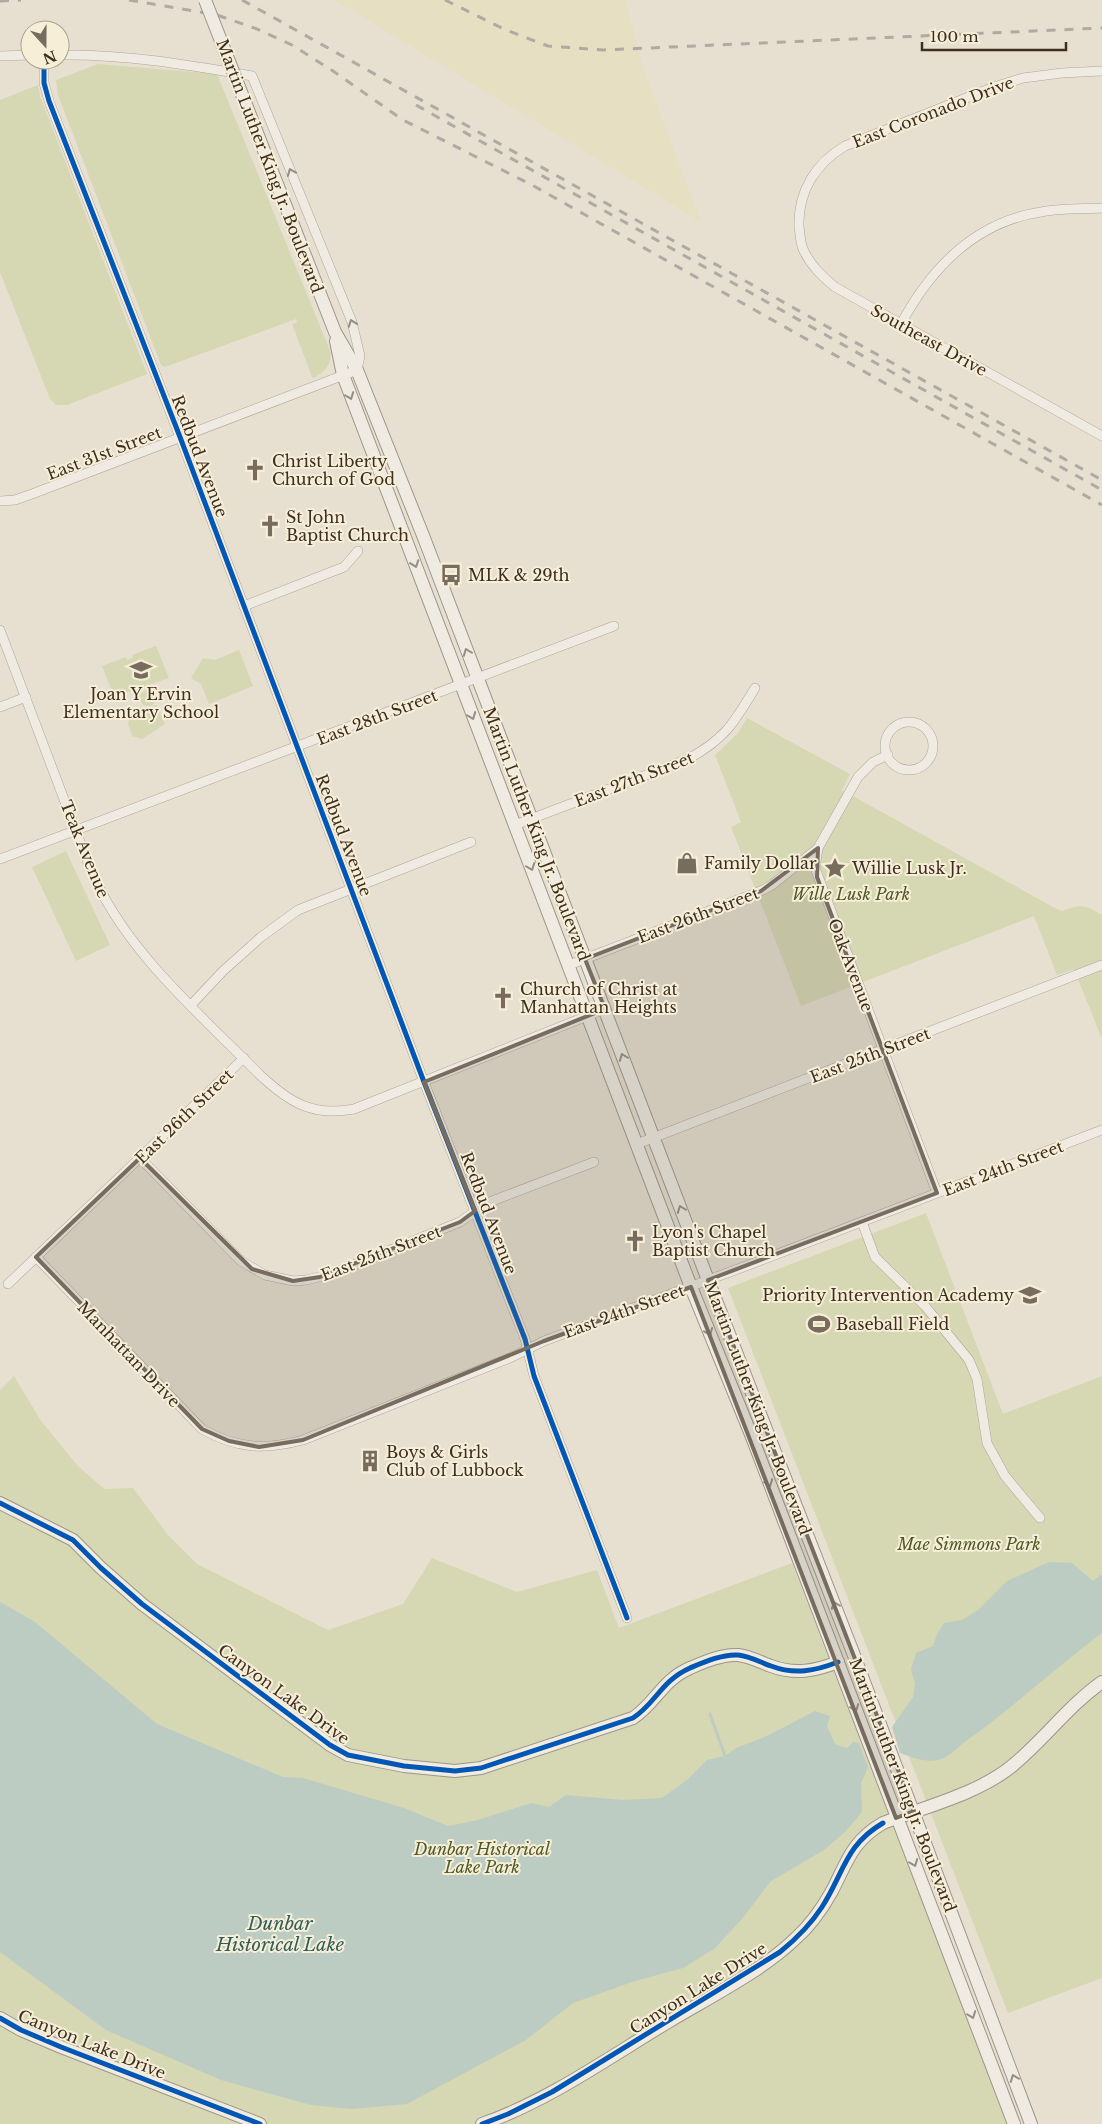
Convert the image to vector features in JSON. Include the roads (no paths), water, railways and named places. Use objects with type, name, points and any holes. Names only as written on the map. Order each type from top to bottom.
[{"type":"main road","name":"Martin Luther King Jr. Boulevard","points":[[205,0],[335,332],[357,370],[478,679],[914,1812],[1031,2124]]},
{"type":"main road","name":"Martin Luther King Jr. Boulevard","points":[[335,332],[343,376],[460,686],[569,965],[587,1017],[691,1287],[752,1437],[1014,2124]]},
{"type":"main road","name":"Canyon Lake Drive","points":[[0,1503],[73,1540],[142,1604],[330,1745],[348,1756],[371,1761],[455,1771],[481,1768],[633,1718],[642,1712],[670,1679],[688,1669],[725,1656],[739,1655],[788,1671],[805,1672],[838,1662]]},
{"type":"main road","name":"Canyon Lake Drive","points":[[482,2124],[508,2114],[552,2092],[780,1952],[796,1939],[823,1906],[849,1854],[871,1830],[896,1818],[967,1791],[1011,1767],[1046,1734],[1066,1711],[1102,1682]]},
{"type":"main road","name":"Canyon Lake Drive","points":[[0,2018],[21,2030],[61,2048],[260,2124]]},
{"type":"street","points":[[70,55],[100,54],[170,62],[252,76],[352,322],[360,356],[357,370]]},
{"type":"street","points":[[0,56],[20,55]]},
{"type":"street","name":"Redbud Avenue","points":[[44,70],[44,83],[50,101],[180,437],[424,1082],[525,1339],[534,1376],[627,1618]]},
{"type":"street","name":"East Coronado Drive","points":[[800,210],[804,192],[814,173],[834,152],[846,146],[994,87],[1023,78],[1062,73],[1102,71]]},
{"type":"street","points":[[900,324],[915,297],[929,278],[959,249],[974,238],[1003,222],[1038,212],[1102,208]]},
{"type":"street","name":"Southeast Drive","points":[[800,210],[802,246],[817,271],[835,287],[1102,436]]},
{"type":"street","name":"East 31st Street","points":[[0,501],[15,500],[32,494],[357,370]]},
{"type":"street","points":[[244,606],[344,567],[358,551]]},
{"type":"street","name":"East 28th Street","points":[[0,860],[614,626]]},
{"type":"street","name":"Teak Avenue","points":[[0,630],[101,894],[116,919],[148,960],[244,1058]]},
{"type":"street","name":"East 27th Street","points":[[515,825],[688,759],[709,748],[735,721],[755,688]]},
{"type":"street","points":[[0,707],[26,697]]},
{"type":"street","points":[[901,723],[919,724],[931,736],[933,743],[931,754],[925,763],[918,768],[902,768],[893,763],[888,755],[886,747],[887,737],[901,723]]},
{"type":"street","name":"Oak Avenue","points":[[888,755],[873,762],[858,776],[818,848],[815,863],[817,877],[937,1193]]},
{"type":"street","points":[[191,1004],[223,971],[280,922],[298,910],[471,842]]},
{"type":"street","name":"East 26th Street","points":[[569,965],[761,891],[772,885],[818,848]]},
{"type":"street","name":"East 25th Street","points":[[637,1144],[1102,965]]},
{"type":"street","name":"East 26th Street","points":[[8,1284],[244,1058],[278,1092],[304,1107],[316,1110],[342,1111],[354,1109],[424,1082],[605,1009]]},
{"type":"street","name":"East 24th Street","points":[[228,1441],[243,1446],[259,1447],[302,1440],[544,1341],[1102,1130]]},
{"type":"street","name":"East 25th Street","points":[[140,1158],[232,1253],[252,1268],[264,1275],[279,1279],[306,1280],[331,1274],[460,1222],[487,1203],[594,1162]]},
{"type":"street","points":[[862,1222],[875,1257],[925,1306],[969,1360],[977,1379],[987,1443],[1005,1476],[1040,1518]]},
{"type":"street","name":"Manhattan Drive","points":[[36,1257],[190,1418],[202,1429],[228,1441]]},
{"type":"water","points":[[1049,1562],[1072,1563],[1093,1581],[1102,1574],[1102,1633],[945,1757],[928,1761],[900,1753],[892,1727],[913,1697],[915,1684],[911,1669],[916,1653],[933,1646],[937,1634],[944,1623],[962,1620],[978,1610],[1007,1581]]},
{"type":"water","name":"Dunbar Historical Lake","points":[[0,1602],[35,1622],[157,1724],[283,1777],[303,1778],[404,1808],[448,1826],[478,1820],[531,1803],[549,1807],[566,1795],[623,1800],[662,1798],[687,1780],[707,1760],[725,1756],[736,1748],[767,1736],[815,1711],[830,1716],[827,1726],[835,1744],[847,1748],[853,1742],[859,1743],[868,1767],[861,1783],[862,1812],[846,1831],[824,1850],[771,1881],[742,1919],[714,1949],[683,1968],[635,1981],[573,2003],[526,2040],[407,2104],[351,2109],[311,2105],[221,2080],[106,2030],[0,1952]]},
{"type":"waterway","points":[[710,1714],[725,1756]]},
{"type":"railway","points":[[0,1],[21,0]]},
{"type":"railway","points":[[129,0],[217,15],[257,29],[292,45],[403,120],[532,185],[1102,505]]},
{"type":"railway","points":[[242,0],[1102,480]]},
{"type":"railway","points":[[445,0],[506,30],[548,46],[603,50],[1102,28]]},
{"type":"railway","points":[[416,105],[1102,490]]},
{"type":"place","name":"Christ Liberty Church of God","points":[[255,470]]},
{"type":"place","name":"St John Baptist Church","points":[[270,526]]},
{"type":"place","name":"MLK & 29th","points":[[451,575]]},
{"type":"place","name":"Joan Y Ervin Elementary School","points":[[141,670]]},
{"type":"place","name":"Family Dollar","points":[[687,863]]},
{"type":"place","name":"Willie Lusk Jr.","points":[[835,868]]},
{"type":"place","name":"Church of Christ at Manhattan Heights","points":[[503,998]]},
{"type":"place","name":"Lyon's Chapel Baptist Church","points":[[635,1241]]},
{"type":"place","name":"Priority Intervention Academy","points":[[1030,1295]]},
{"type":"place","name":"Baseball Field","points":[[819,1324]]},
{"type":"place","name":"Boys & Girls Club of Lubbock","points":[[370,1461]]},
{"type":"park label","name":"Wille Lusk Park","points":[[851,894]]},
{"type":"park label","name":"Mae Simmons Park","points":[[969,1544]]},
{"type":"park label","name":"Dunbar Historical Lake Park","points":[[482,1858]]}]
